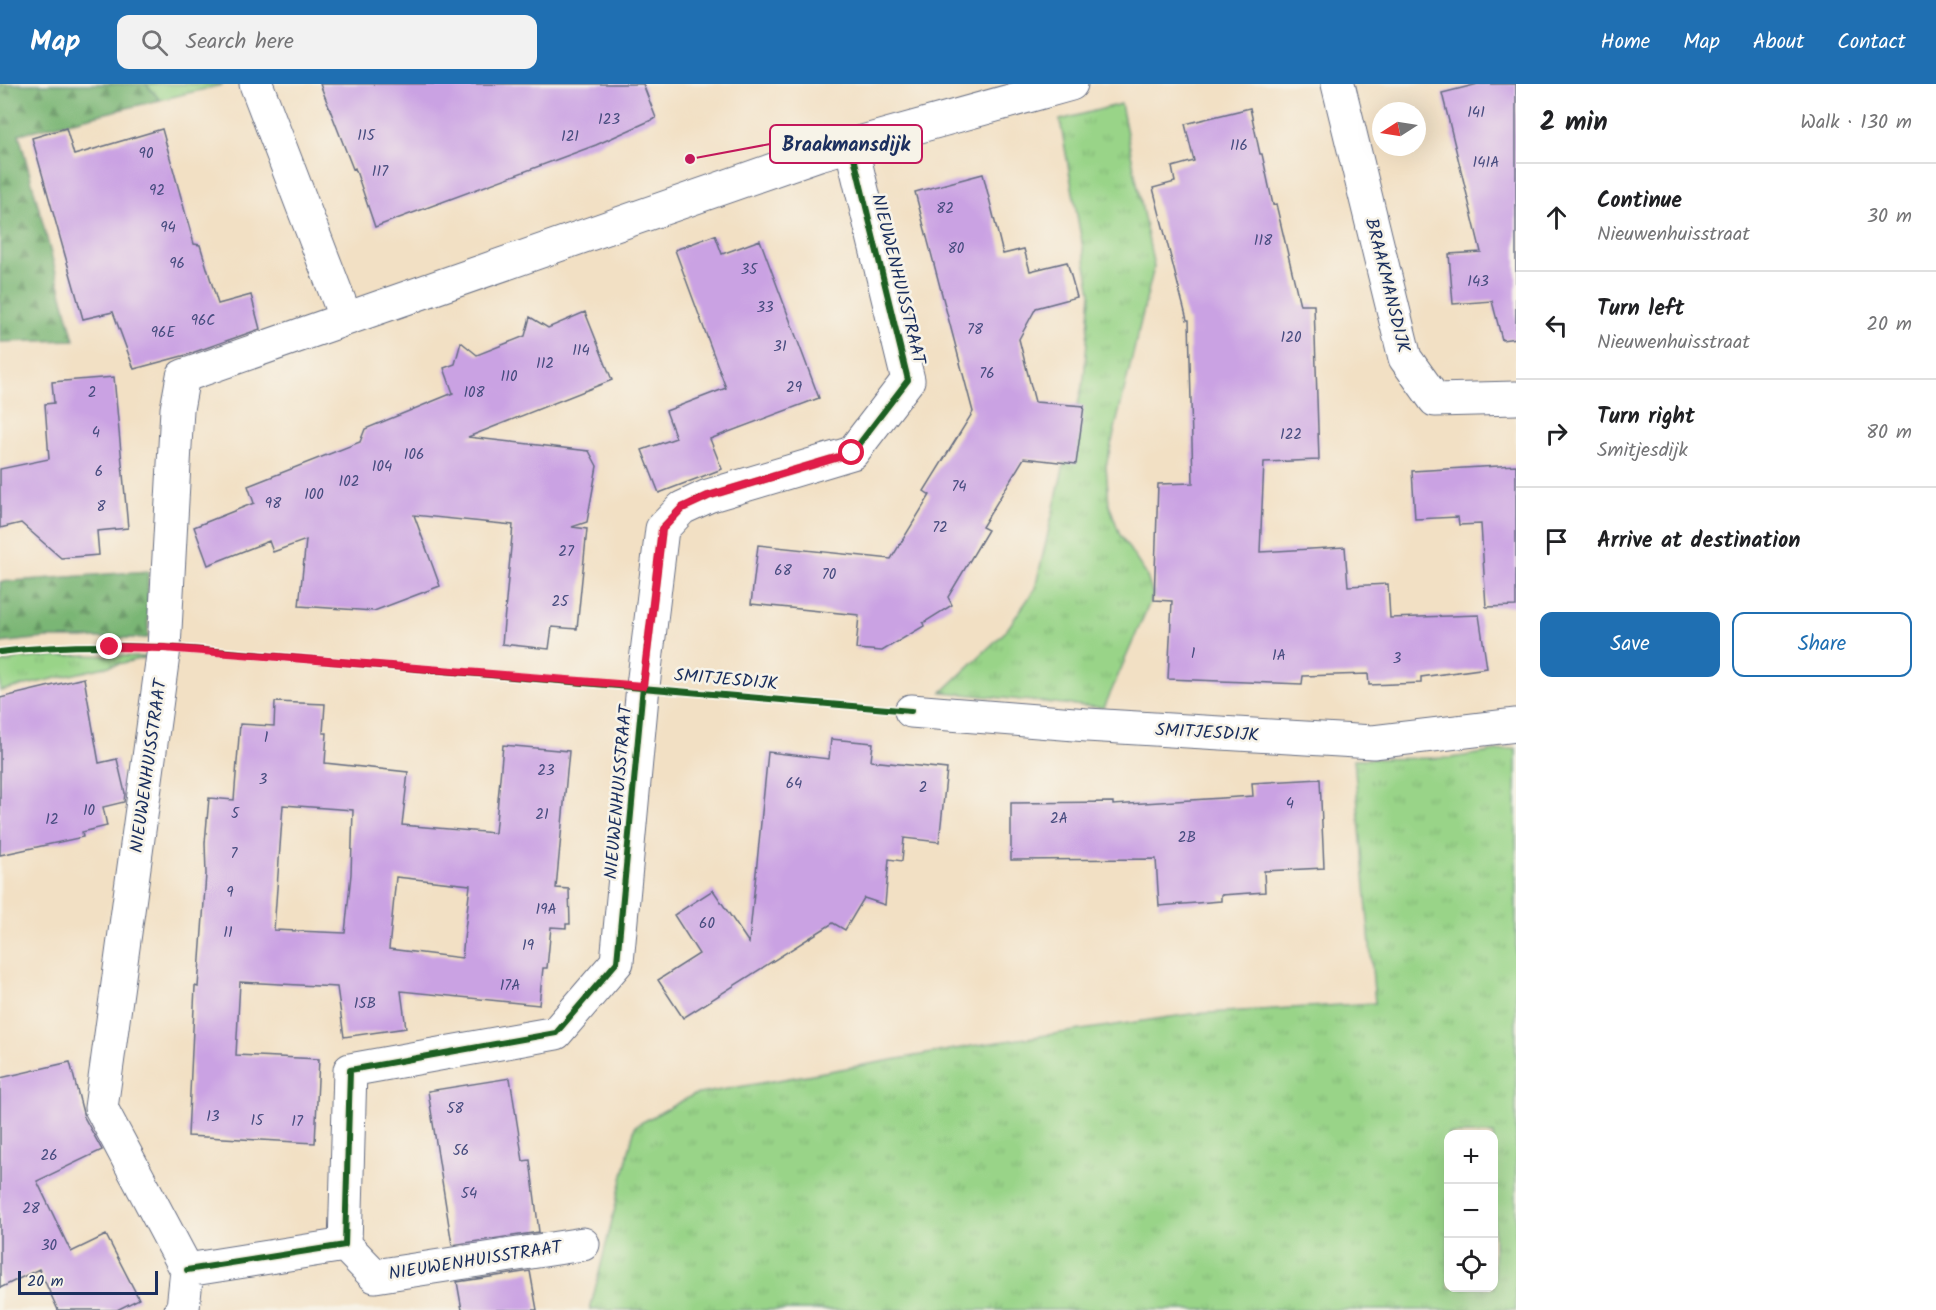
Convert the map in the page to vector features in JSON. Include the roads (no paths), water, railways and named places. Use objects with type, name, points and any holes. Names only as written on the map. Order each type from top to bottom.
[{"type":"street","points":[[256,84],[346,319],[808,158],[1071,84]]},
{"type":"street","name":"BRAAKMANSDIJK","points":[[1338,84],[1405,358],[1435,400],[1516,399]]},
{"type":"street","name":"NIEUWENHUISSTRAAT","points":[[583,1244],[375,1276],[345,1245],[350,1071],[556,1033],[617,962],[643,686],[662,529],[682,508],[708,496],[852,453],[908,380],[851,145]]},
{"type":"street","name":"NIEUWENHUISSTRAAT","points":[[187,1270],[101,1108],[164,648],[177,409],[183,376],[346,319]]},
{"type":"street","name":"SMITJESDIJK","points":[[911,711],[1087,725],[1373,742],[1516,725]]},
{"type":"street","points":[[182,1309],[187,1270],[345,1245]]},
{"type":"place","name":"Braakmansdijk","points":[[690,159]]}]
